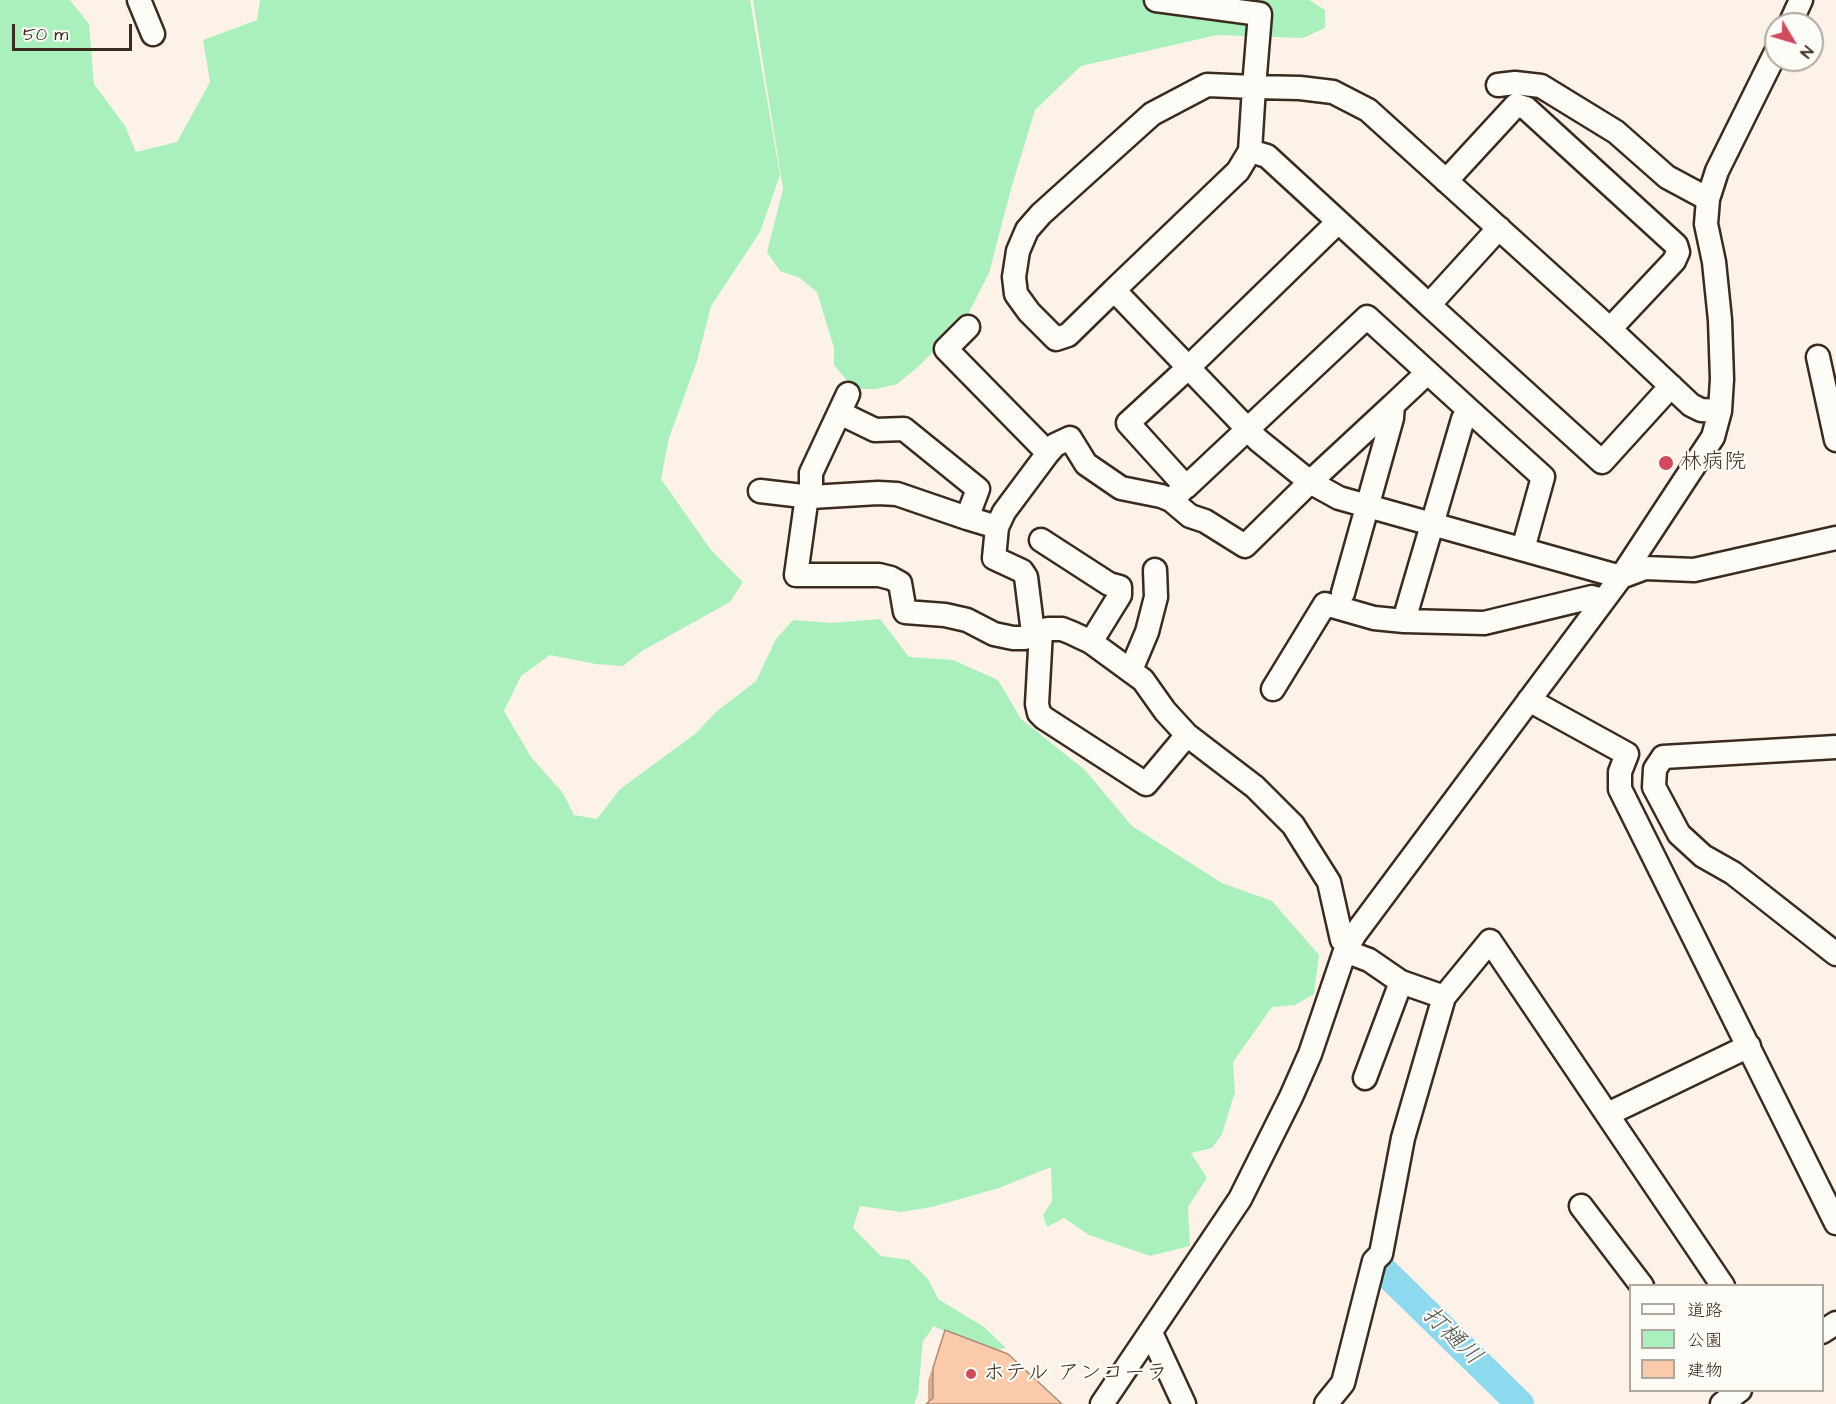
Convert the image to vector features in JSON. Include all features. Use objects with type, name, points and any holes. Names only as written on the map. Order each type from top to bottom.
[{"type":"street","points":[[139,0],[153,34]]},
{"type":"street","points":[[1156,0],[1260,14],[1254,87],[1250,151],[1238,171],[1068,335],[1056,339],[1029,312],[1016,294],[1014,277],[1018,251],[1027,230],[1041,214],[1152,114],[1207,85],[1254,87],[1300,88],[1333,92],[1368,110],[1691,405],[1701,410],[1720,411]]},
{"type":"street","points":[[1102,1404],[1240,1199],[1310,1054],[1347,948],[1621,577],[1713,437],[1720,411],[1722,379],[1720,320],[1714,262],[1706,224],[1708,199],[1717,171],[1766,72]]},
{"type":"street","points":[[1498,85],[1515,83],[1541,86],[1616,132],[1667,177],[1708,199]]},
{"type":"street","points":[[1446,180],[1516,105],[1526,108],[1676,245],[1678,252],[1674,261],[1610,330]]},
{"type":"street","points":[[1250,151],[1267,156],[1602,462],[1671,386]]},
{"type":"street","points":[[1338,222],[1128,423],[1179,493],[1190,516],[1205,521],[1245,546],[1427,372]]},
{"type":"street","points":[[1429,305],[1499,228]]},
{"type":"street","points":[[1114,290],[1258,440],[1310,482],[1339,498],[1621,577],[1645,568],[1694,570],[1836,538]]},
{"type":"street","points":[[1187,735],[1146,784],[1039,713],[1037,632],[1026,577],[1022,571],[994,558],[997,527],[1004,512],[1055,445],[1070,438],[1086,464],[1121,488],[1161,496],[1179,493],[1367,317],[1543,477],[1523,549]]},
{"type":"street","points":[[968,327],[946,349],[1048,453]]},
{"type":"street","points":[[1818,357],[1836,440]]},
{"type":"street","points":[[967,518],[978,489],[904,429],[875,430],[844,404],[811,473],[811,497],[806,503],[796,574],[879,575],[900,583],[905,612],[945,615],[967,620],[994,634],[1013,639],[1025,638],[1037,632],[1062,629],[1091,642],[1143,680],[1165,711],[1187,735],[1256,787],[1293,825],[1329,882],[1342,940],[1347,948],[1401,982],[1444,997]]},
{"type":"street","points":[[1343,593],[1392,418],[1393,405]]},
{"type":"street","points":[[1407,610],[1463,419],[1469,410]]},
{"type":"street","points":[[760,491],[811,497],[897,494],[997,527]]},
{"type":"street","points":[[1041,540],[1109,584],[1120,587],[1120,596],[1091,642]]},
{"type":"street","points":[[1131,670],[1147,632],[1156,597],[1155,570]]},
{"type":"street","points":[[1273,688],[1325,604],[1374,618],[1484,624],[1592,597],[1603,600]]},
{"type":"street","points":[[1529,700],[1655,769]]},
{"type":"street","points":[[1836,747],[1662,757],[1655,769],[1654,787],[1679,834],[1703,856],[1733,873],[1836,954]]},
{"type":"street","points":[[1627,754],[1620,772],[1620,789],[1836,1223]]},
{"type":"street","points":[[1326,1404],[1343,1383],[1374,1261],[1381,1254],[1403,1138],[1444,997],[1490,941],[1722,1284]]},
{"type":"street","points":[[1365,1078],[1401,982]]},
{"type":"street","points":[[1608,1114],[1749,1046]]},
{"type":"street","points":[[1581,1206],[1640,1284]]},
{"type":"street","points":[[1151,1333],[1184,1404]]},
{"type":"green space","points":[[0,0],[70,0],[89,24],[94,84],[125,126],[136,152],[177,142],[210,82],[203,40],[257,20],[260,0],[750,0],[780,175],[760,232],[711,306],[697,361],[669,438],[661,479],[711,550],[743,582],[730,602],[642,651],[623,666],[596,664],[550,655],[521,676],[504,711],[531,757],[563,793],[574,815],[597,819],[620,789],[695,734],[716,712],[756,681],[776,639],[793,620],[831,623],[880,619],[909,657],[953,660],[998,680],[1021,719],[1085,770],[1132,826],[1222,883],[1272,901],[1319,955],[1314,994],[1295,1005],[1272,1007],[1233,1062],[1235,1092],[1222,1134],[1212,1148],[1191,1153],[1207,1178],[1188,1207],[1190,1246],[1150,1256],[1089,1235],[1064,1218],[1047,1227],[1043,1215],[1052,1201],[1051,1167],[999,1188],[932,1207],[901,1212],[860,1206],[853,1228],[881,1256],[909,1260],[928,1279],[938,1299],[984,1327],[1006,1348],[987,1352],[934,1326],[923,1341],[918,1394],[914,1404],[0,1404]]},
{"type":"green space","points":[[753,0],[1309,0],[1325,10],[1325,28],[1303,38],[1217,35],[1081,66],[1035,110],[989,273],[965,320],[918,367],[897,384],[876,389],[862,389],[850,384],[834,365],[834,348],[817,292],[800,278],[780,271],[767,252],[783,189]]},
{"type":"building","name":"ホテル アンコーラ","points":[[945,1330],[1008,1354],[1062,1404],[926,1404],[933,1398],[933,1368]]},
{"type":"waterway","name":"打樋川","points":[[1383,1270],[1520,1404]]},
{"type":"place","name":"林病院","points":[[1666,463]]},
{"type":"place","name":"ホテル アンコーラ","points":[[971,1374]]}]
